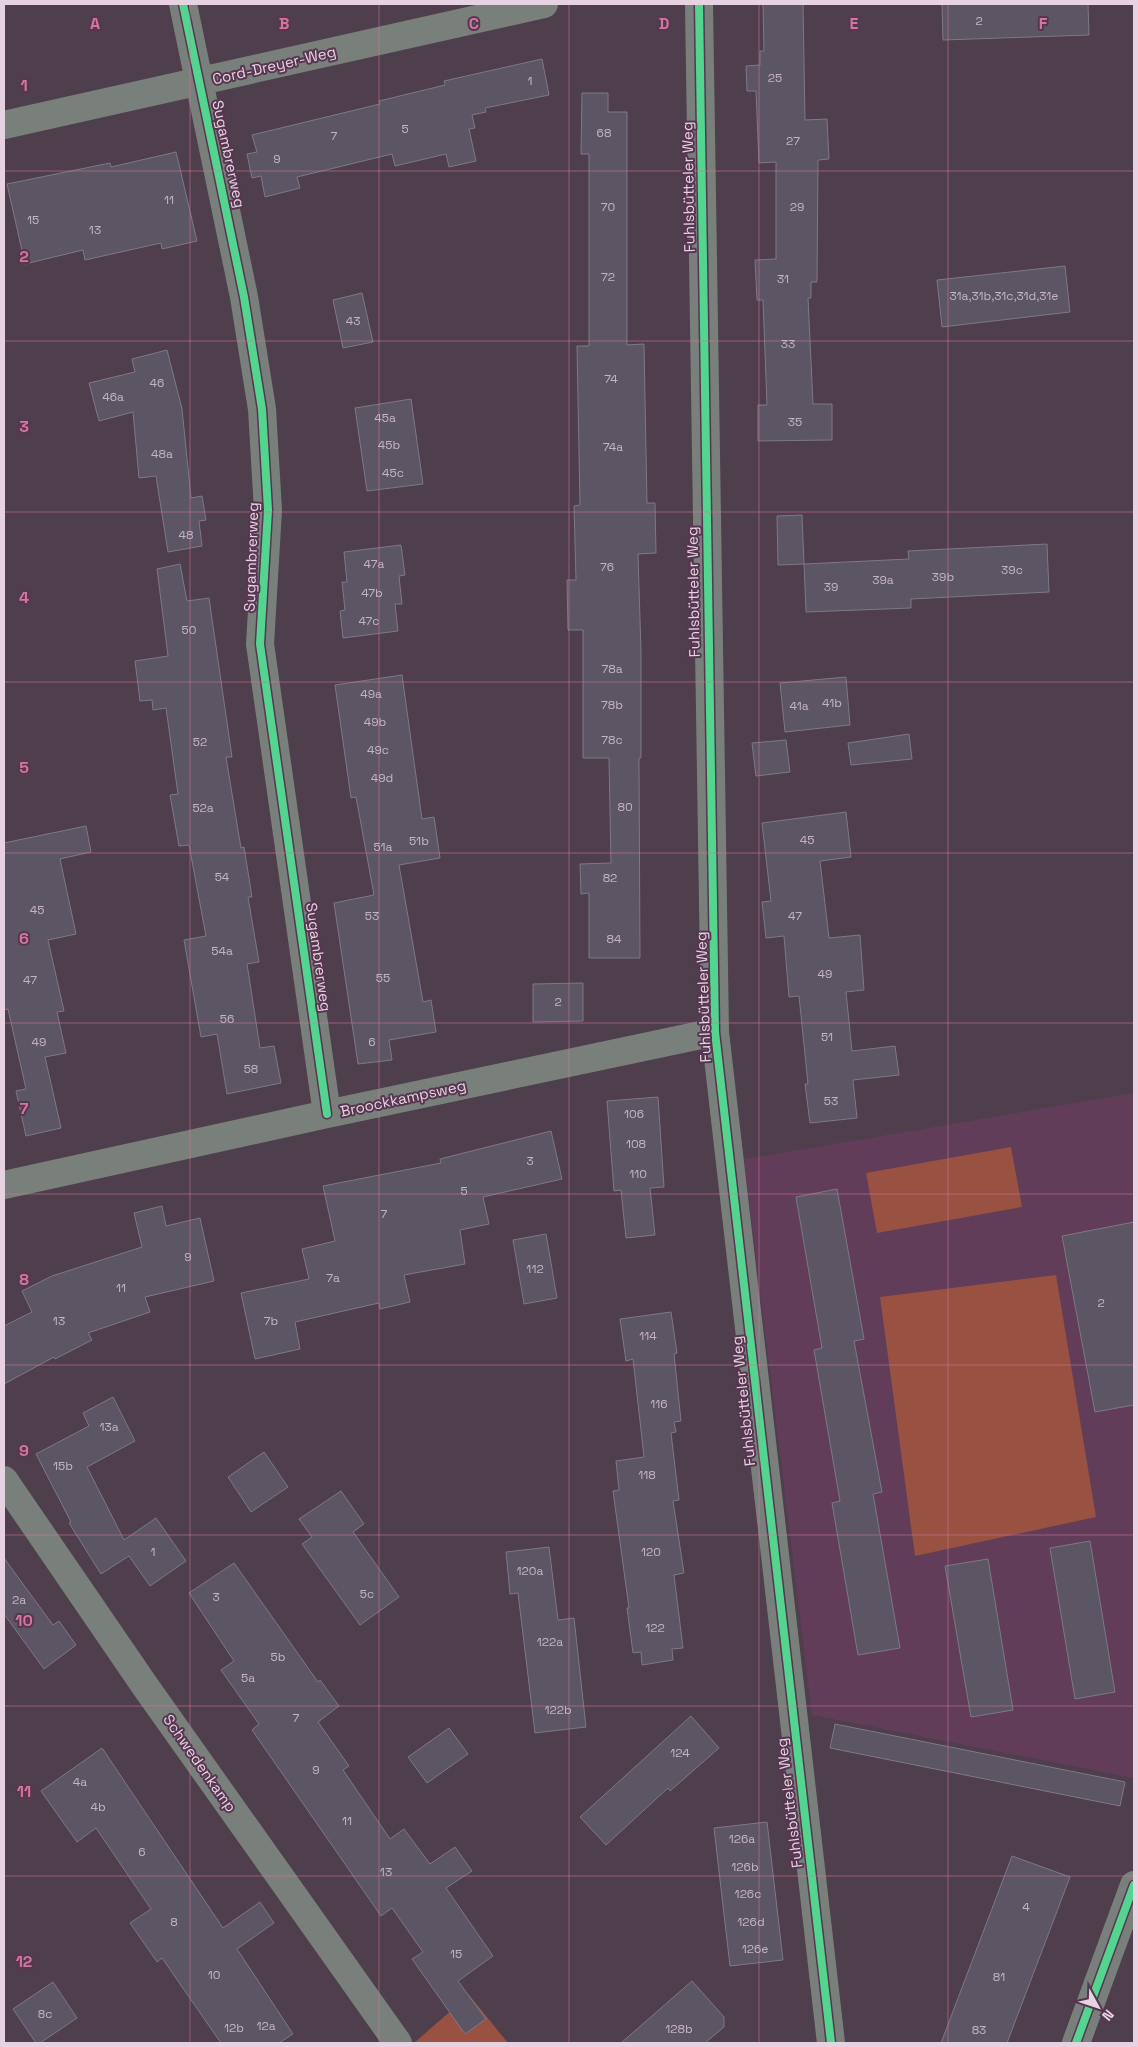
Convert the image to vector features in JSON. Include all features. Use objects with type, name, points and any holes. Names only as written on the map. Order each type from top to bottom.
[{"type":"street","name":"Sugambrerweg","points":[[183,4],[244,297],[262,409],[268,510],[260,644],[327,1114]]},
{"type":"street","name":"Cord-Dreyer-Weg","points":[[4,125],[544,4]]},
{"type":"street","name":"Fuhlsbütteler Weg","points":[[699,4],[708,650],[716,1032],[831,2043]]},
{"type":"street","name":"Broockkampsweg","points":[[4,1186],[327,1114],[716,1032]]},
{"type":"street","name":"Schwedenkamp","points":[[4,1480],[150,1694],[398,2043]]},
{"type":"street","points":[[1076,2043],[1134,1885]]},
{"type":"shaded area","points":[[1134,1093],[1133,1778],[812,1715],[744,1159]]},
{"type":"shaded area","points":[[1011,1147],[1022,1207],[877,1233],[866,1173]]},
{"type":"shaded area","points":[[1056,1275],[1096,1517],[915,1556],[880,1297]]},
{"type":"shaded area","points":[[469,1995],[508,2043],[414,2043]]},
{"type":"building","points":[[763,4],[803,4],[805,120],[827,119],[829,159],[818,160],[817,282],[811,282],[811,298],[808,298],[813,404],[832,404],[832,440],[758,441],[758,405],[767,405],[763,300],[757,300],[755,260],[776,259],[776,162],[759,163],[756,91],[747,91],[746,66],[760,65],[760,51],[764,51]]},
{"type":"building","points":[[942,4],[1088,4],[1089,35],[943,40]]},
{"type":"building","points":[[542,59],[549,95],[485,108],[486,112],[472,115],[475,128],[469,129],[476,161],[449,167],[446,154],[395,166],[392,154],[297,177],[300,188],[265,197],[261,176],[252,178],[247,154],[257,152],[252,135],[380,104],[379,101],[445,85],[444,81]]},
{"type":"building","points":[[582,93],[608,93],[608,112],[627,112],[627,345],[644,344],[647,503],[655,503],[656,553],[638,554],[641,652],[641,758],[639,758],[640,958],[589,958],[589,893],[581,894],[580,864],[611,863],[609,758],[583,758],[583,630],[568,630],[567,580],[576,580],[574,506],[580,505],[577,346],[589,346],[589,154],[581,154]]},
{"type":"building","points":[[176,152],[197,241],[162,249],[161,243],[85,260],[83,250],[25,264],[7,184],[110,163],[111,167]]},
{"type":"building","points":[[1065,266],[1070,312],[942,327],[937,280]]},
{"type":"building","points":[[362,293],[373,342],[343,348],[333,300]]},
{"type":"building","points":[[167,350],[182,409],[191,498],[202,496],[206,520],[199,521],[202,546],[168,552],[156,476],[139,478],[133,412],[99,421],[89,383],[135,372],[132,359]]},
{"type":"building","points":[[411,399],[423,484],[367,491],[355,408]]},
{"type":"building","points":[[802,515],[804,564],[778,565],[777,516]]},
{"type":"building","points":[[1047,544],[1049,592],[911,599],[911,608],[806,612],[804,564],[909,559],[908,551]]},
{"type":"building","points":[[401,545],[405,575],[399,576],[402,604],[395,604],[398,631],[343,638],[340,611],[345,610],[342,582],[347,582],[344,552]]},
{"type":"building","points":[[180,564],[187,601],[209,598],[232,757],[226,757],[241,848],[244,847],[252,897],[248,897],[259,962],[247,964],[260,1048],[274,1046],[281,1083],[227,1094],[217,1034],[201,1037],[184,940],[206,936],[189,845],[179,846],[170,795],[178,794],[166,708],[153,710],[152,700],[140,701],[135,661],[168,656],[157,569]]},
{"type":"building","points":[[402,675],[422,819],[434,817],[440,858],[399,865],[423,1002],[431,1000],[436,1032],[389,1040],[392,1060],[358,1064],[334,903],[374,895],[356,797],[351,798],[335,685]]},
{"type":"building","points":[[846,677],[850,725],[785,732],[780,683]]},
{"type":"building","points":[[909,734],[912,759],[851,765],[848,743]]},
{"type":"building","points":[[786,740],[790,772],[756,776],[752,743]]},
{"type":"building","points":[[846,812],[851,857],[820,861],[829,938],[860,935],[864,990],[846,992],[852,1051],[895,1046],[899,1075],[853,1080],[857,1118],[810,1123],[805,1084],[808,1084],[799,996],[789,997],[784,936],[766,938],[762,902],[771,901],[762,823]]},
{"type":"building","points":[[86,826],[91,852],[60,859],[76,934],[48,940],[64,1011],[57,1012],[66,1053],[45,1057],[61,1128],[26,1136],[16,1091],[26,1089],[8,1009],[4,1010],[4,843]]},
{"type":"building","points":[[583,983],[583,1021],[533,1022],[533,984]]},
{"type":"building","points":[[658,1097],[664,1187],[650,1188],[655,1235],[626,1238],[621,1190],[614,1191],[607,1101]]},
{"type":"building","points":[[551,1131],[562,1179],[483,1197],[489,1224],[460,1230],[465,1264],[404,1275],[410,1302],[380,1309],[379,1303],[295,1322],[300,1349],[255,1359],[241,1293],[309,1279],[302,1249],[335,1241],[323,1186],[441,1163],[440,1159]]},
{"type":"building","points":[[837,1189],[864,1339],[854,1341],[882,1492],[873,1494],[900,1648],[858,1655],[832,1503],[840,1501],[814,1350],[822,1348],[796,1197]]},
{"type":"building","points":[[162,1206],[166,1226],[200,1218],[214,1281],[145,1297],[150,1312],[88,1333],[92,1340],[55,1359],[54,1357],[4,1384],[4,1326],[32,1312],[22,1291],[52,1276],[142,1247],[134,1213]]},
{"type":"building","points":[[1134,1222],[1134,1405],[1095,1412],[1062,1236]]},
{"type":"building","points":[[546,1234],[557,1298],[524,1304],[513,1240]]},
{"type":"building","points":[[671,1312],[677,1353],[674,1354],[681,1421],[674,1422],[676,1432],[671,1433],[679,1500],[673,1501],[684,1573],[674,1575],[683,1648],[672,1649],[673,1660],[642,1665],[641,1652],[633,1653],[627,1608],[629,1608],[613,1491],[619,1490],[616,1461],[644,1457],[633,1359],[626,1361],[620,1319]]},
{"type":"building","points":[[113,1397],[135,1441],[87,1467],[124,1540],[156,1518],[186,1561],[150,1586],[129,1556],[101,1574],[69,1523],[71,1522],[36,1454],[89,1426],[83,1413]]},
{"type":"building","points":[[264,1452],[288,1487],[251,1512],[228,1477]]},
{"type":"building","points":[[341,1491],[364,1524],[353,1532],[399,1597],[360,1625],[302,1544],[312,1537],[299,1519]]},
{"type":"building","points":[[1090,1541],[1115,1692],[1075,1699],[1050,1548]]},
{"type":"building","points":[[549,1547],[558,1620],[574,1618],[586,1727],[535,1733],[518,1593],[510,1594],[506,1552]]},
{"type":"building","points":[[4,1558],[53,1625],[59,1621],[76,1645],[44,1669],[4,1614]]},
{"type":"building","points":[[988,1559],[1013,1710],[971,1717],[945,1566]]},
{"type":"building","points":[[234,1563],[318,1682],[320,1680],[339,1706],[318,1722],[349,1766],[343,1770],[390,1839],[404,1829],[430,1864],[455,1847],[472,1871],[446,1888],[493,1956],[458,1981],[486,2019],[465,2034],[412,1959],[423,1952],[392,1908],[381,1916],[252,1730],[259,1724],[221,1670],[234,1661],[189,1593]]},
{"type":"building","points":[[691,1716],[719,1748],[670,1791],[668,1788],[606,1845],[580,1817]]},
{"type":"building","points":[[835,1724],[1125,1782],[1120,1806],[830,1748]]},
{"type":"building","points":[[449,1728],[468,1754],[427,1783],[408,1757]]},
{"type":"building","points":[[102,1748],[223,1928],[260,1902],[274,1923],[237,1949],[293,2034],[279,2043],[221,2043],[162,1958],[157,1962],[130,1923],[151,1909],[96,1828],[77,1842],[41,1791]]},
{"type":"building","points":[[767,1822],[783,1960],[730,1966],[714,1828]]},
{"type":"building","points":[[1012,1856],[1070,1877],[1007,2043],[941,2043]]},
{"type":"building","points":[[692,1981],[724,2017],[724,2027],[705,2043],[621,2043]]},
{"type":"building","points":[[53,1982],[77,2018],[40,2043],[36,2043],[13,2009]]},
{"type":"cycle path","points":[[183,4],[244,297],[262,409],[268,510],[260,644],[327,1114]]},
{"type":"cycle path","points":[[699,4],[715,1032],[831,2043]]},
{"type":"cycle path","points":[[1076,2043],[1134,1885]]}]
